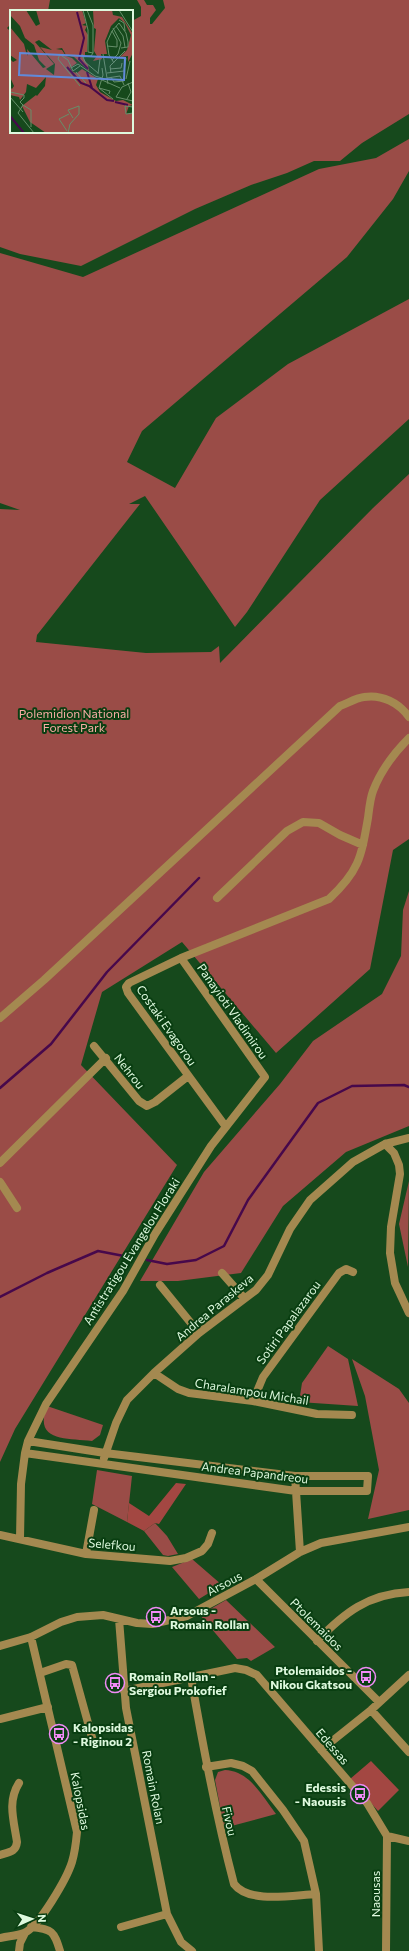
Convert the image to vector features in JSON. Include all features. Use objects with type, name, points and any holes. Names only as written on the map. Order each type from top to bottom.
[{"type":"street","points":[[0,1018],[44,980],[340,706],[364,697],[384,698],[403,709],[409,717]]},
{"type":"street","points":[[181,958],[329,899],[345,885],[356,868],[363,845],[372,792],[385,765],[409,738]]},
{"type":"street","points":[[217,898],[287,831],[303,822],[319,823],[340,835],[363,845]]},
{"type":"street","name":"Costaki Evagorou","points":[[181,958],[129,983],[126,987],[128,993],[226,1127]]},
{"type":"street","name":"Panayioti Vladimirou","points":[[181,958],[265,1077]]},
{"type":"street","name":"Nehrou","points":[[94,1046],[106,1058],[139,1101],[147,1106],[155,1102],[188,1076]]},
{"type":"street","points":[[0,1163],[106,1058]]},
{"type":"street","name":"Antistratigou Evangelou Floraki","points":[[20,1539],[21,1484],[25,1453],[28,1441],[46,1402],[123,1291],[155,1234],[211,1146],[265,1077]]},
{"type":"street","name":"Andrea Paraskeva","points":[[103,1464],[105,1453],[127,1400],[154,1372],[199,1333],[256,1290],[268,1275],[290,1229],[310,1200],[353,1162],[385,1144],[409,1138]]},
{"type":"street","points":[[385,1144],[394,1153],[399,1165],[400,1174],[391,1227],[390,1253],[395,1283],[409,1313]]},
{"type":"street","points":[[0,1182],[17,1208]]},
{"type":"street","name":"Sotiri Papalazarou","points":[[253,1401],[263,1377],[338,1273],[346,1269],[352,1272]]},
{"type":"street","points":[[222,1273],[244,1298]]},
{"type":"street","points":[[160,1285],[199,1333]]},
{"type":"street","name":"Charalampou Michail","points":[[154,1372],[178,1389],[189,1393],[253,1401],[317,1414],[352,1415]]},
{"type":"street","name":"Andrea Papandreou","points":[[25,1453],[296,1491],[368,1491],[368,1476],[295,1476],[105,1453],[28,1441]]},
{"type":"street","points":[[295,1476],[300,1552]]},
{"type":"street","points":[[86,1554],[94,1510]]},
{"type":"street","name":"Arsous","points":[[0,1646],[31,1637],[61,1622],[76,1617],[103,1615],[137,1623],[152,1624],[187,1616],[256,1579],[300,1552],[321,1543],[339,1538],[409,1527]]},
{"type":"street","name":"Selefkou","points":[[0,1535],[86,1554],[170,1561],[186,1558],[202,1550],[208,1544],[212,1533]]},
{"type":"street","name":"Ptolemaidos","points":[[256,1579],[379,1702]]},
{"type":"street","points":[[317,1641],[338,1620],[357,1606],[388,1594],[409,1592]]},
{"type":"street","name":"Romain Rolan","points":[[119,1619],[124,1691],[167,1914],[180,1942],[192,1951]]},
{"type":"street","name":"Kalopsidas","points":[[25,1933],[43,1914],[72,1864],[76,1849],[77,1832],[31,1637]]},
{"type":"street","points":[[40,1673],[66,1664],[72,1665],[93,1741]]},
{"type":"street","name":"Edessas","points":[[191,1677],[235,1668],[246,1670],[257,1675],[367,1803],[387,1836]]},
{"type":"street","points":[[321,1750],[371,1710],[409,1675]]},
{"type":"street","points":[[124,1691],[191,1677]]},
{"type":"street","name":"Fivou","points":[[191,1677],[206,1767],[234,1884],[238,1890],[246,1894],[257,1896],[316,1894]]},
{"type":"street","points":[[0,1719],[48,1707]]},
{"type":"street","points":[[371,1710],[409,1752]]},
{"type":"street","points":[[206,1767],[231,1763],[243,1766],[252,1772],[283,1810],[304,1841],[316,1894],[319,1951]]},
{"type":"street","points":[[0,1855],[12,1852],[16,1847],[17,1842],[11,1803],[13,1792],[19,1783]]},
{"type":"street","points":[[387,1836],[409,1841]]},
{"type":"street","name":"Naousas","points":[[386,1951],[387,1836]]},
{"type":"street","points":[[122,1927],[167,1914]]},
{"type":"street","points":[[32,1926],[51,1930],[60,1951]]},
{"type":"street","points":[[0,1938],[25,1933]]},
{"type":"street","points":[[20,1951],[20,1943],[25,1933]]},
{"type":"green space","points":[[0,0],[50,0],[48,10],[10,10],[10,25],[7,28],[10,31],[10,133],[133,133],[133,20],[141,16],[141,7],[137,0],[144,0],[147,5],[153,5],[156,10],[150,18],[150,24],[152,24],[165,8],[163,0],[409,0],[409,114],[362,143],[340,161],[314,161],[287,173],[251,185],[195,209],[81,266],[20,254],[0,247]]},
{"type":"green space","name":"Polemidion National Forest Park","points":[[409,139],[409,171],[393,199],[347,257],[142,431],[127,462],[175,488],[216,418],[288,364],[409,299],[409,419],[320,500],[247,612],[235,627],[145,496],[129,504],[140,504],[37,635],[36,642],[146,653],[211,652],[219,646],[220,663],[373,508],[409,474],[409,839],[393,850],[370,969],[276,1053],[182,942],[102,992],[81,1065],[177,1165],[15,1429],[0,1462],[0,509],[20,510],[0,503],[0,253],[83,277],[319,169],[376,158]]},
{"type":"green space","points":[[409,891],[409,1126],[346,1152],[283,1206],[241,1273],[178,1281],[140,1281],[204,1172],[280,1084],[313,1041],[382,994],[401,956],[403,910]]},
{"type":"green space","points":[[409,1181],[408,1267],[399,1224]]},
{"type":"green space","points":[[328,1346],[348,1359],[358,1406],[299,1402],[302,1383]]},
{"type":"green space","points":[[352,1359],[399,1389],[409,1403],[409,1510],[368,1519],[379,1470],[365,1396]]},
{"type":"green space","points":[[47,1406],[103,1425],[100,1435],[92,1441],[55,1436],[48,1432],[45,1426],[44,1418]]},
{"type":"green space","points":[[97,1470],[132,1476],[127,1522],[92,1504]]},
{"type":"green space","points":[[155,1523],[167,1536],[178,1554],[168,1556],[163,1555],[144,1531]]},
{"type":"green space","points":[[192,1559],[222,1585],[199,1599],[172,1567]]},
{"type":"green space","points":[[226,1600],[275,1647],[251,1661],[247,1658],[237,1659],[200,1615]]},
{"type":"green space","points":[[225,1770],[234,1771],[242,1775],[255,1786],[276,1814],[224,1828],[215,1780],[218,1772]]},
{"type":"shaded area","points":[[176,1483],[186,1484],[159,1524],[155,1523],[144,1531],[127,1522],[129,1503],[149,1516]]},
{"type":"shaded area","points":[[371,1761],[399,1790],[378,1811],[350,1779]]},
{"type":"waterway","points":[[0,1088],[51,1044],[107,972],[199,878]]},
{"type":"waterway","points":[[147,1260],[167,1264],[196,1260],[224,1246],[248,1200],[318,1103],[352,1086],[404,1085],[409,1087]]},
{"type":"waterway","points":[[0,1297],[47,1273],[98,1251],[129,1257]]},
{"type":"place","name":"Arsous - Romain Rollan","points":[[156,1617]]},
{"type":"place","name":"Ptolemaidos - Nikou Gkatsou","points":[[366,1677]]},
{"type":"place","name":"Romain Rollan - Sergiou Prokofief","points":[[115,1683]]},
{"type":"place","name":"Kalopsidas - Riginou 2","points":[[59,1734]]},
{"type":"place","name":"Edessis - Naousis","points":[[360,1794]]}]
